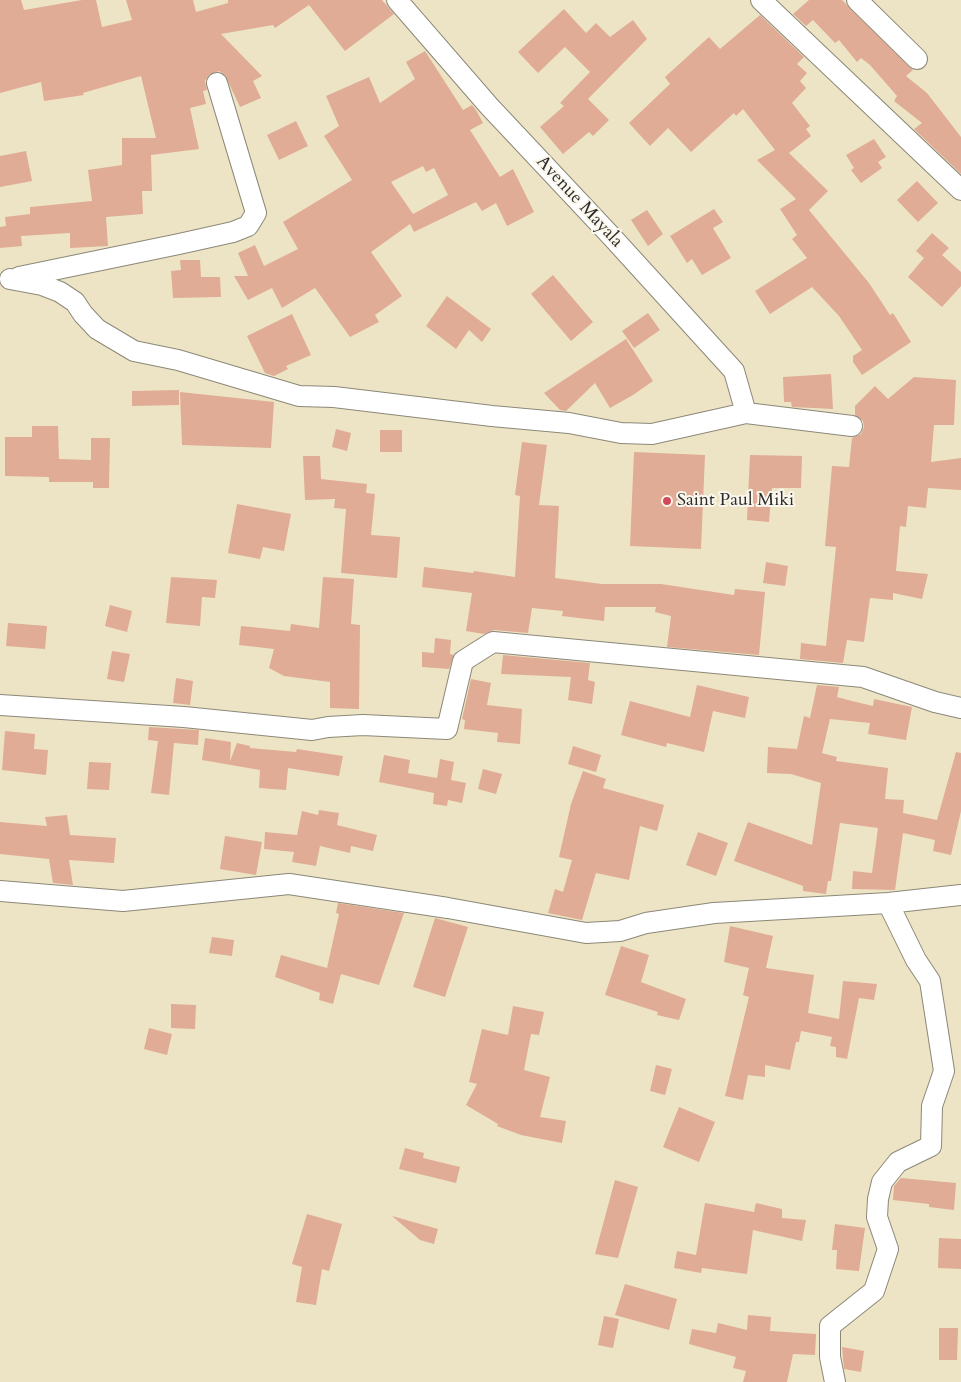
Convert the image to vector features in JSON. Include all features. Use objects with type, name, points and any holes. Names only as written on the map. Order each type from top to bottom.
[{"type":"street","name":"Avenue Mayala","points":[[396,0],[489,106],[734,370],[746,413]]},
{"type":"street","points":[[761,0],[961,190]]},
{"type":"street","points":[[857,0],[917,59]]},
{"type":"street","points":[[5,280],[179,244],[233,232],[248,226],[256,213],[216,83]]},
{"type":"street","points":[[5,280],[42,285],[60,292],[75,302],[97,329],[134,351],[178,360],[299,396],[334,397],[492,416],[569,423],[620,433],[652,434],[746,413],[852,426]]},
{"type":"street","points":[[0,705],[184,716],[312,730],[363,725],[447,729],[463,661],[493,642],[863,677],[935,702],[961,708]]},
{"type":"street","points":[[0,891],[123,901],[289,884],[448,908],[586,933],[620,931],[646,923],[714,912],[888,903],[961,895]]},
{"type":"street","points":[[834,1382],[830,1358],[830,1326],[874,1291],[888,1249],[877,1217],[878,1199],[882,1182],[898,1162],[930,1146],[932,1106],[944,1071],[930,981],[916,960],[888,903]]},
{"type":"building","points":[[0,0],[21,0],[24,10],[82,0],[96,0],[102,27],[132,20],[126,0],[193,0],[196,12],[228,3],[228,0],[382,0],[394,14],[345,51],[309,5],[275,28],[273,25],[221,34],[262,76],[253,81],[261,98],[240,107],[225,75],[219,71],[209,75],[205,81],[207,90],[203,91],[206,104],[190,108],[199,149],[151,155],[152,191],[142,191],[143,214],[106,217],[108,246],[70,248],[70,233],[21,236],[22,246],[0,248],[0,227],[6,226],[5,217],[30,214],[30,207],[92,201],[88,170],[122,165],[122,138],[156,138],[141,76],[83,93],[84,95],[44,101],[41,82],[0,93]]},
{"type":"building","points":[[809,0],[842,0],[913,70],[906,76],[927,93],[961,137],[961,174],[914,129],[922,123],[894,101],[897,96],[870,65],[861,58],[857,62],[839,40],[835,43],[813,20],[806,26],[793,14]]},
{"type":"building","points":[[564,9],[586,33],[596,23],[610,37],[633,20],[647,39],[588,99],[609,120],[593,136],[589,132],[563,154],[540,127],[564,106],[560,103],[590,72],[565,47],[538,73],[518,52]]},
{"type":"building","points":[[760,15],[804,57],[797,64],[807,73],[800,81],[806,88],[792,103],[810,126],[806,129],[811,136],[789,153],[828,191],[809,210],[869,283],[890,315],[893,313],[911,342],[862,375],[853,362],[853,356],[862,350],[839,316],[812,287],[770,314],[755,291],[807,258],[792,239],[797,235],[780,209],[796,199],[757,160],[775,150],[743,109],[736,116],[734,113],[691,152],[668,128],[650,146],[629,123],[670,84],[665,77],[709,37],[720,49]]},
{"type":"building","points":[[425,51],[463,110],[472,105],[483,123],[470,130],[500,177],[513,169],[534,212],[507,226],[496,203],[482,211],[476,202],[414,232],[410,224],[371,252],[402,296],[375,315],[379,322],[350,337],[315,288],[282,308],[272,288],[248,300],[234,276],[248,276],[238,253],[255,245],[264,266],[298,249],[283,222],[352,180],[324,136],[339,126],[326,96],[369,77],[380,103],[415,79],[406,62]],"holes":[[[423,166],[426,172],[434,168],[448,195],[413,214],[391,182]]]},
{"type":"building","points":[[296,121],[308,146],[279,160],[267,135]]},
{"type":"building","points":[[874,139],[886,157],[878,162],[882,168],[861,183],[851,170],[854,168],[846,155]]},
{"type":"building","points":[[26,151],[32,181],[0,187],[0,156]]},
{"type":"building","points":[[917,181],[938,203],[918,222],[897,200]]},
{"type":"building","points":[[714,209],[723,222],[713,228],[731,258],[702,275],[692,259],[687,263],[670,236]]},
{"type":"building","points":[[647,210],[663,234],[648,246],[631,220]]},
{"type":"building","points":[[932,233],[949,248],[942,255],[961,272],[961,286],[942,307],[908,277],[924,258],[916,251]]},
{"type":"building","points":[[180,260],[200,260],[201,277],[220,277],[221,297],[173,298],[171,271],[181,270]]},
{"type":"building","points":[[553,275],[593,322],[571,341],[531,294]]},
{"type":"building","points":[[447,296],[491,329],[482,342],[469,330],[456,349],[426,326]]},
{"type":"building","points":[[648,313],[660,330],[634,348],[622,331]]},
{"type":"building","points":[[292,314],[311,355],[286,366],[288,369],[274,376],[265,373],[247,336]]},
{"type":"building","points":[[626,339],[653,381],[633,395],[610,408],[595,383],[566,411],[560,410],[544,393]]},
{"type":"building","points":[[831,374],[833,409],[792,407],[791,402],[784,402],[783,377]]},
{"type":"building","points":[[914,377],[956,380],[954,425],[934,425],[931,462],[961,458],[961,490],[928,488],[926,508],[908,506],[906,527],[900,526],[896,571],[928,574],[922,599],[893,593],[893,600],[870,598],[864,642],[847,640],[843,663],[800,659],[801,643],[826,646],[836,547],[825,546],[832,466],[849,467],[852,438],[861,434],[864,427],[863,421],[855,415],[855,406],[875,386],[888,399]]},
{"type":"building","points":[[179,390],[179,405],[132,406],[132,391]]},
{"type":"building","points":[[180,392],[274,402],[271,448],[182,445]]},
{"type":"building","points":[[32,426],[58,426],[59,459],[91,460],[91,438],[110,438],[109,488],[93,488],[93,482],[49,482],[49,477],[5,476],[5,437],[32,437]]},
{"type":"building","points":[[336,429],[351,433],[347,451],[332,447]]},
{"type":"building","points":[[380,430],[402,430],[402,452],[380,452]]},
{"type":"building","points":[[522,442],[547,445],[539,505],[559,506],[555,578],[602,584],[661,584],[734,595],[735,589],[765,592],[759,655],[667,647],[671,616],[655,612],[656,607],[605,607],[604,621],[562,616],[563,611],[532,608],[528,633],[494,630],[484,634],[466,631],[472,593],[422,587],[424,567],[515,577],[520,496],[515,495]]},
{"type":"building","name":"Saint Paul Miki","points":[[634,452],[705,455],[701,549],[630,546]]},
{"type":"building","points":[[750,455],[802,456],[801,488],[772,488],[769,522],[747,520]]},
{"type":"building","points":[[303,456],[320,456],[321,479],[367,484],[366,493],[375,494],[371,535],[400,537],[397,578],[341,573],[346,509],[334,508],[335,499],[305,500]]},
{"type":"building","points":[[237,504],[291,514],[284,551],[263,547],[260,559],[228,553]]},
{"type":"building","points":[[766,562],[788,566],[785,586],[763,583]]},
{"type":"building","points":[[171,577],[217,580],[215,598],[202,597],[200,626],[166,623]]},
{"type":"building","points":[[323,577],[354,579],[351,624],[360,625],[359,709],[330,708],[330,682],[284,676],[269,668],[274,649],[239,645],[241,626],[290,631],[291,624],[319,628]]},
{"type":"building","points":[[110,605],[132,611],[127,632],[105,626]]},
{"type":"building","points":[[8,623],[47,626],[45,649],[6,646]]},
{"type":"building","points":[[435,638],[451,640],[450,654],[454,655],[449,669],[422,667],[422,652],[434,653]]},
{"type":"building","points":[[112,651],[130,654],[124,682],[107,679]]},
{"type":"building","points":[[503,655],[590,663],[588,680],[595,682],[592,704],[568,700],[571,677],[501,674]]},
{"type":"building","points":[[176,678],[193,681],[190,705],[173,703]]},
{"type":"building","points":[[471,679],[491,683],[487,705],[522,709],[520,744],[497,742],[498,733],[464,729],[465,720],[462,719]]},
{"type":"building","points":[[697,685],[749,697],[745,718],[713,711],[704,752],[667,743],[666,747],[621,735],[630,701],[690,717]]},
{"type":"building","points":[[817,685],[839,687],[837,697],[873,706],[874,699],[912,707],[906,740],[868,734],[870,723],[830,719],[822,753],[837,757],[836,761],[888,768],[885,799],[904,800],[903,813],[937,820],[956,752],[961,753],[961,811],[951,855],[933,851],[935,840],[903,833],[895,890],[852,889],[853,871],[872,873],[878,828],[840,823],[831,881],[828,881],[826,894],[803,891],[803,886],[734,861],[748,822],[812,845],[821,783],[791,774],[767,773],[768,747],[797,749],[804,716],[810,718]]},
{"type":"building","points":[[149,727],[199,730],[198,745],[174,743],[169,795],[151,793],[158,741],[148,740]]},
{"type":"building","points":[[5,731],[35,734],[34,749],[48,750],[46,775],[2,770]]},
{"type":"building","points":[[205,738],[231,742],[230,761],[237,743],[250,746],[250,748],[296,752],[297,749],[343,756],[339,776],[288,768],[286,790],[259,788],[260,770],[202,760]]},
{"type":"building","points":[[573,746],[601,755],[596,772],[568,764]]},
{"type":"building","points":[[384,755],[410,760],[408,773],[437,778],[440,759],[454,762],[451,780],[466,783],[462,803],[448,800],[447,806],[433,804],[434,793],[379,782]]},
{"type":"building","points":[[89,762],[111,763],[109,790],[87,789]]},
{"type":"building","points":[[483,769],[502,774],[496,794],[478,789]]},
{"type":"building","points":[[583,771],[606,779],[603,788],[664,805],[657,831],[640,826],[629,880],[596,873],[582,920],[548,913],[555,889],[563,892],[572,860],[559,857],[571,804]]},
{"type":"building","points":[[319,810],[339,813],[337,825],[377,835],[373,851],[351,846],[350,853],[320,846],[316,866],[292,862],[294,852],[264,849],[265,832],[297,835],[302,811],[318,815]]},
{"type":"building","points":[[67,815],[70,835],[116,838],[114,863],[69,860],[73,885],[53,883],[49,859],[0,854],[0,822],[47,826],[45,817]]},
{"type":"building","points":[[698,832],[728,843],[716,876],[686,865]]},
{"type":"building","points":[[225,836],[262,842],[256,875],[220,869]]},
{"type":"building","points":[[338,903],[404,913],[379,985],[341,974],[333,1004],[319,1000],[320,993],[275,977],[281,955],[327,968],[339,914],[336,913]]},
{"type":"building","points":[[435,918],[468,927],[445,997],[413,987]]},
{"type":"building","points":[[730,926],[773,936],[766,968],[814,975],[808,1013],[839,1019],[843,981],[877,984],[874,1000],[859,998],[847,1059],[836,1057],[836,1047],[830,1046],[832,1037],[801,1031],[799,1042],[796,1042],[790,1070],[765,1065],[765,1077],[748,1075],[743,1100],[725,1096],[749,997],[743,995],[749,968],[724,962]]},
{"type":"building","points":[[212,937],[234,940],[232,956],[209,953]]},
{"type":"building","points":[[621,946],[649,955],[641,982],[686,999],[679,1020],[657,1015],[658,1012],[605,995]]},
{"type":"building","points":[[171,1004],[196,1005],[195,1029],[171,1028]]},
{"type":"building","points":[[513,1006],[544,1012],[539,1035],[531,1034],[524,1070],[550,1077],[540,1117],[566,1121],[562,1143],[521,1135],[497,1126],[498,1124],[466,1105],[477,1084],[469,1082],[482,1029],[508,1035]]},
{"type":"building","points":[[149,1028],[172,1034],[167,1055],[144,1049]]},
{"type":"building","points":[[656,1065],[672,1069],[665,1095],[650,1091]]},
{"type":"building","points":[[679,1107],[715,1122],[699,1162],[663,1147]]},
{"type":"building","points":[[405,1148],[424,1153],[423,1158],[460,1167],[456,1183],[399,1169]]},
{"type":"building","points":[[901,1178],[956,1183],[954,1210],[929,1207],[929,1204],[893,1200],[894,1186]]},
{"type":"building","points":[[615,1180],[638,1187],[618,1258],[595,1254]]},
{"type":"building","points":[[705,1203],[754,1212],[756,1203],[782,1209],[782,1218],[806,1220],[802,1241],[753,1230],[747,1274],[702,1268],[701,1273],[674,1268],[677,1251],[696,1255]]},
{"type":"building","points":[[307,1214],[342,1224],[329,1271],[322,1269],[316,1305],[296,1302],[302,1267],[292,1264]]},
{"type":"building","points":[[392,1216],[438,1229],[434,1244],[420,1240]]},
{"type":"building","points":[[835,1224],[865,1228],[859,1271],[836,1269],[837,1250],[832,1250]]},
{"type":"building","points":[[939,1238],[961,1239],[961,1269],[938,1268]]},
{"type":"building","points":[[625,1284],[677,1299],[669,1330],[615,1315]]},
{"type":"building","points":[[748,1315],[771,1317],[770,1331],[816,1334],[815,1355],[793,1354],[787,1382],[743,1382],[746,1371],[733,1368],[736,1357],[689,1344],[692,1329],[716,1333],[718,1323],[747,1330]]},
{"type":"building","points":[[604,1316],[619,1319],[613,1348],[598,1345]]},
{"type":"building","points":[[939,1328],[958,1328],[957,1360],[939,1360]]},
{"type":"building","points":[[842,1347],[864,1351],[861,1372],[844,1369]]},
{"type":"place","name":"Saint Paul Miki","points":[[667,501]]}]
